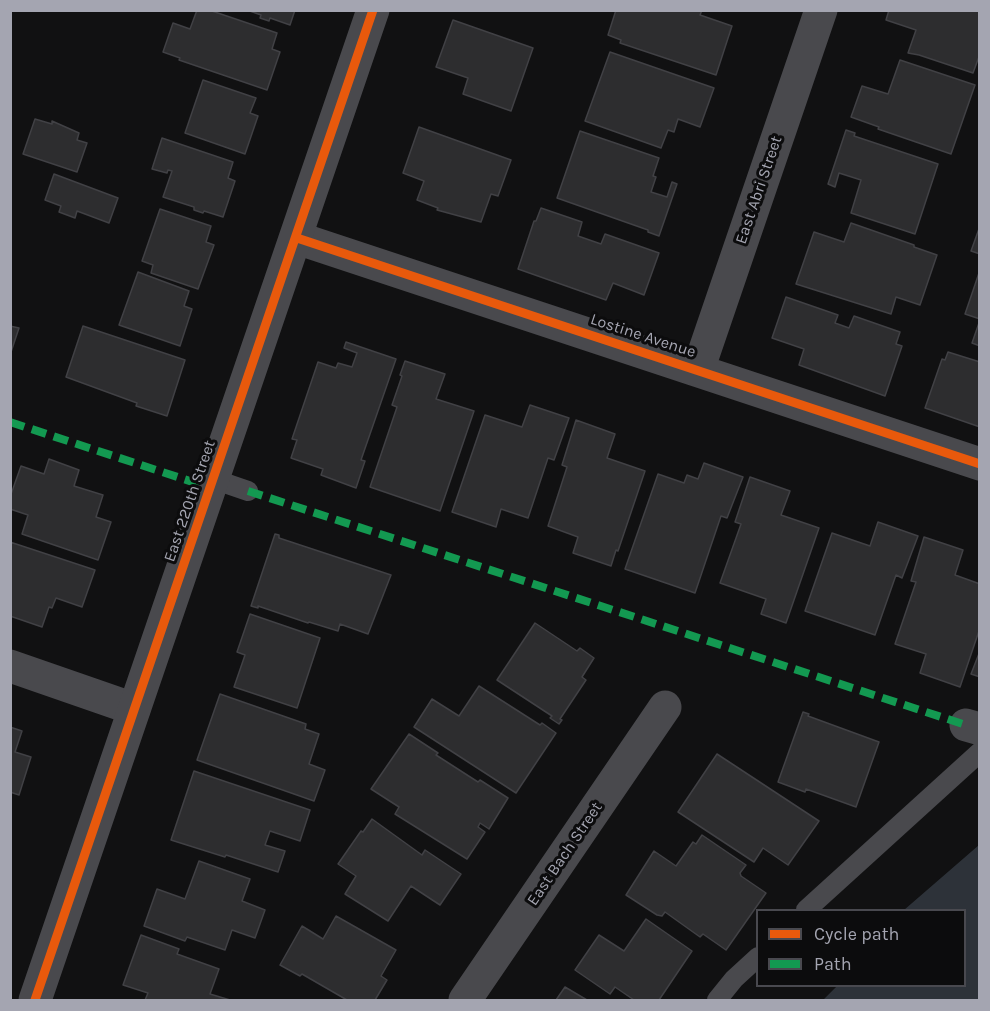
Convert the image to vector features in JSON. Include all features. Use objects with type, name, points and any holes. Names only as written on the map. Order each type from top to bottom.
[{"type":"street","name":"East 220th Street","points":[[35,1000],[373,10]]},
{"type":"street","name":"East Abri Street","points":[[698,370],[821,10]]},
{"type":"street","name":"Lostine Avenue","points":[[297,238],[980,464]]},
{"type":"street","points":[[10,666],[134,708]]},
{"type":"street","name":"East Bach Street","points":[[465,1000],[665,707]]},
{"type":"lane","points":[[213,479],[248,491]]},
{"type":"lane","points":[[807,909],[975,735]]},
{"type":"lane","points":[[717,1000],[734,979],[756,959]]},
{"type":"shaded area","points":[[979,845],[979,1000],[823,1000],[836,987],[966,987],[966,909],[905,909]]},
{"type":"building","points":[[197,10],[209,10],[277,33],[272,49],[280,52],[267,90],[179,60],[180,58],[163,52],[173,23],[190,29]]},
{"type":"building","points":[[247,10],[295,10],[290,25],[270,18],[269,21],[260,18],[261,15]]},
{"type":"building","points":[[616,10],[702,10],[700,15],[732,26],[716,75],[620,43],[621,40],[608,35]]},
{"type":"building","points":[[889,10],[980,10],[980,54],[973,73],[908,53],[916,30],[886,20]]},
{"type":"building","points":[[453,20],[533,48],[511,111],[463,94],[468,78],[436,67]]},
{"type":"building","points":[[610,52],[714,88],[700,127],[678,119],[674,132],[668,130],[661,148],[585,121]]},
{"type":"building","points":[[900,60],[975,85],[951,154],[878,129],[879,127],[851,117],[862,86],[888,94]]},
{"type":"building","points":[[203,80],[256,98],[250,113],[258,116],[245,154],[185,133]]},
{"type":"building","points":[[35,119],[52,124],[52,121],[79,133],[77,140],[87,143],[77,172],[23,154]]},
{"type":"building","points":[[419,127],[511,160],[498,196],[491,194],[481,222],[437,210],[438,208],[417,200],[424,181],[403,173]]},
{"type":"building","points":[[846,130],[855,133],[854,136],[938,164],[915,234],[851,213],[861,180],[839,173],[835,187],[828,184]]},
{"type":"building","points":[[580,131],[659,158],[651,192],[667,197],[672,182],[677,184],[659,236],[557,198]]},
{"type":"building","points":[[162,138],[233,162],[228,178],[235,181],[223,217],[194,210],[194,207],[163,197],[172,171],[168,170],[167,173],[152,169]]},
{"type":"building","points":[[54,174],[118,198],[109,223],[77,211],[75,218],[59,212],[61,206],[45,200]]},
{"type":"building","points":[[541,208],[582,222],[578,236],[601,244],[605,234],[659,253],[644,295],[613,283],[606,300],[518,269],[534,221]]},
{"type":"building","points":[[160,209],[211,226],[206,242],[214,245],[198,289],[151,273],[153,265],[142,261]]},
{"type":"building","points":[[851,223],[937,255],[920,305],[896,297],[891,314],[796,284],[814,232],[844,242]]},
{"type":"building","points":[[980,226],[980,254],[971,251]]},
{"type":"building","points":[[980,270],[980,319],[965,314]]},
{"type":"building","points":[[138,272],[189,291],[184,306],[192,309],[180,346],[119,325]]},
{"type":"building","points":[[786,297],[838,315],[835,323],[849,328],[854,316],[900,332],[896,344],[902,346],[885,396],[799,365],[804,349],[772,338]]},
{"type":"building","points":[[980,320],[980,346],[972,343]]},
{"type":"building","points":[[10,326],[19,328],[10,355]]},
{"type":"building","points":[[83,326],[185,360],[167,416],[136,406],[137,403],[66,377]]},
{"type":"building","points":[[346,342],[396,359],[361,460],[365,461],[356,488],[321,475],[323,469],[291,458],[297,440],[292,439],[318,362],[336,368],[338,363],[352,367],[357,353],[344,348]]},
{"type":"building","points":[[948,352],[980,362],[980,427],[925,408],[942,359],[945,360]]},
{"type":"building","points":[[405,361],[445,374],[436,399],[474,411],[440,511],[370,487],[397,407],[392,405]]},
{"type":"building","points":[[530,405],[569,418],[554,460],[548,458],[528,518],[501,509],[496,527],[452,512],[485,415],[522,427]]},
{"type":"building","points":[[576,420],[615,434],[607,458],[645,471],[611,566],[573,553],[578,537],[548,526],[567,467],[562,465]]},
{"type":"building","points":[[49,459],[79,470],[74,486],[103,495],[96,517],[111,522],[98,560],[22,534],[28,515],[10,509],[10,497],[21,466],[44,474]]},
{"type":"building","points":[[704,463],[743,477],[727,518],[721,516],[695,593],[625,569],[658,474],[684,483],[687,475],[698,479]]},
{"type":"building","points":[[750,477],[790,491],[781,515],[819,528],[786,623],[761,614],[766,599],[720,583],[741,524],[735,522]]},
{"type":"building","points":[[878,522],[918,536],[902,578],[896,575],[875,635],[805,611],[832,533],[870,546]]},
{"type":"building","points":[[275,534],[279,535],[279,538],[391,575],[368,634],[340,624],[338,631],[258,606],[258,608],[251,606]]},
{"type":"building","points":[[924,537],[963,550],[955,575],[980,584],[980,628],[960,687],[920,673],[926,654],[895,644],[916,582],[911,581]]},
{"type":"building","points":[[10,542],[95,570],[82,607],[56,598],[52,608],[49,607],[42,627],[10,616]]},
{"type":"building","points":[[250,614],[320,638],[297,708],[234,687],[245,655],[237,652]]},
{"type":"building","points":[[535,623],[577,651],[580,648],[594,658],[582,677],[586,680],[559,724],[550,718],[552,716],[497,680]]},
{"type":"building","points":[[980,651],[980,677],[971,674]]},
{"type":"building","points":[[479,686],[556,733],[516,793],[414,727],[432,699],[459,716]]},
{"type":"building","points":[[220,694],[306,724],[305,729],[319,734],[309,764],[325,770],[314,801],[197,760]]},
{"type":"building","points":[[803,712],[809,714],[808,716],[879,742],[856,807],[806,789],[805,792],[778,782]]},
{"type":"building","points":[[10,727],[22,731],[15,752],[31,757],[19,795],[10,792]]},
{"type":"building","points":[[409,734],[438,753],[436,755],[508,798],[489,829],[480,823],[478,827],[485,832],[467,859],[395,814],[399,807],[371,789]]},
{"type":"building","points":[[717,754],[819,821],[788,865],[763,848],[754,862],[678,812]]},
{"type":"building","points":[[194,771],[310,810],[300,841],[270,831],[265,845],[285,851],[278,872],[171,840]]},
{"type":"building","points":[[372,819],[422,855],[425,850],[461,874],[440,905],[411,886],[388,921],[345,894],[356,876],[338,864]]},
{"type":"building","points":[[702,835],[746,865],[740,873],[741,876],[766,893],[726,950],[703,934],[700,937],[665,912],[662,916],[657,915],[626,895],[654,851],[676,866],[693,842],[696,844]]},
{"type":"building","points":[[199,861],[250,879],[242,901],[265,910],[255,938],[232,930],[225,950],[187,937],[185,941],[144,926],[157,889],[185,899]]},
{"type":"building","points":[[336,916],[396,950],[381,976],[387,980],[375,1000],[347,1000],[302,974],[300,976],[280,965],[302,926],[323,939]]},
{"type":"building","points":[[646,919],[692,951],[659,1000],[634,1000],[615,987],[610,994],[575,970],[599,935],[624,951]]},
{"type":"building","points":[[141,935],[179,949],[177,954],[219,969],[210,994],[230,1000],[145,1000],[148,993],[123,985]]},
{"type":"building","points":[[565,987],[587,1000],[556,1000]]},
{"type":"marked path","points":[[10,422],[211,488]]},
{"type":"marked path","points":[[248,491],[966,725]]},
{"type":"cycle path","points":[[35,1000],[373,10]]},
{"type":"cycle path","points":[[297,238],[980,464]]}]
